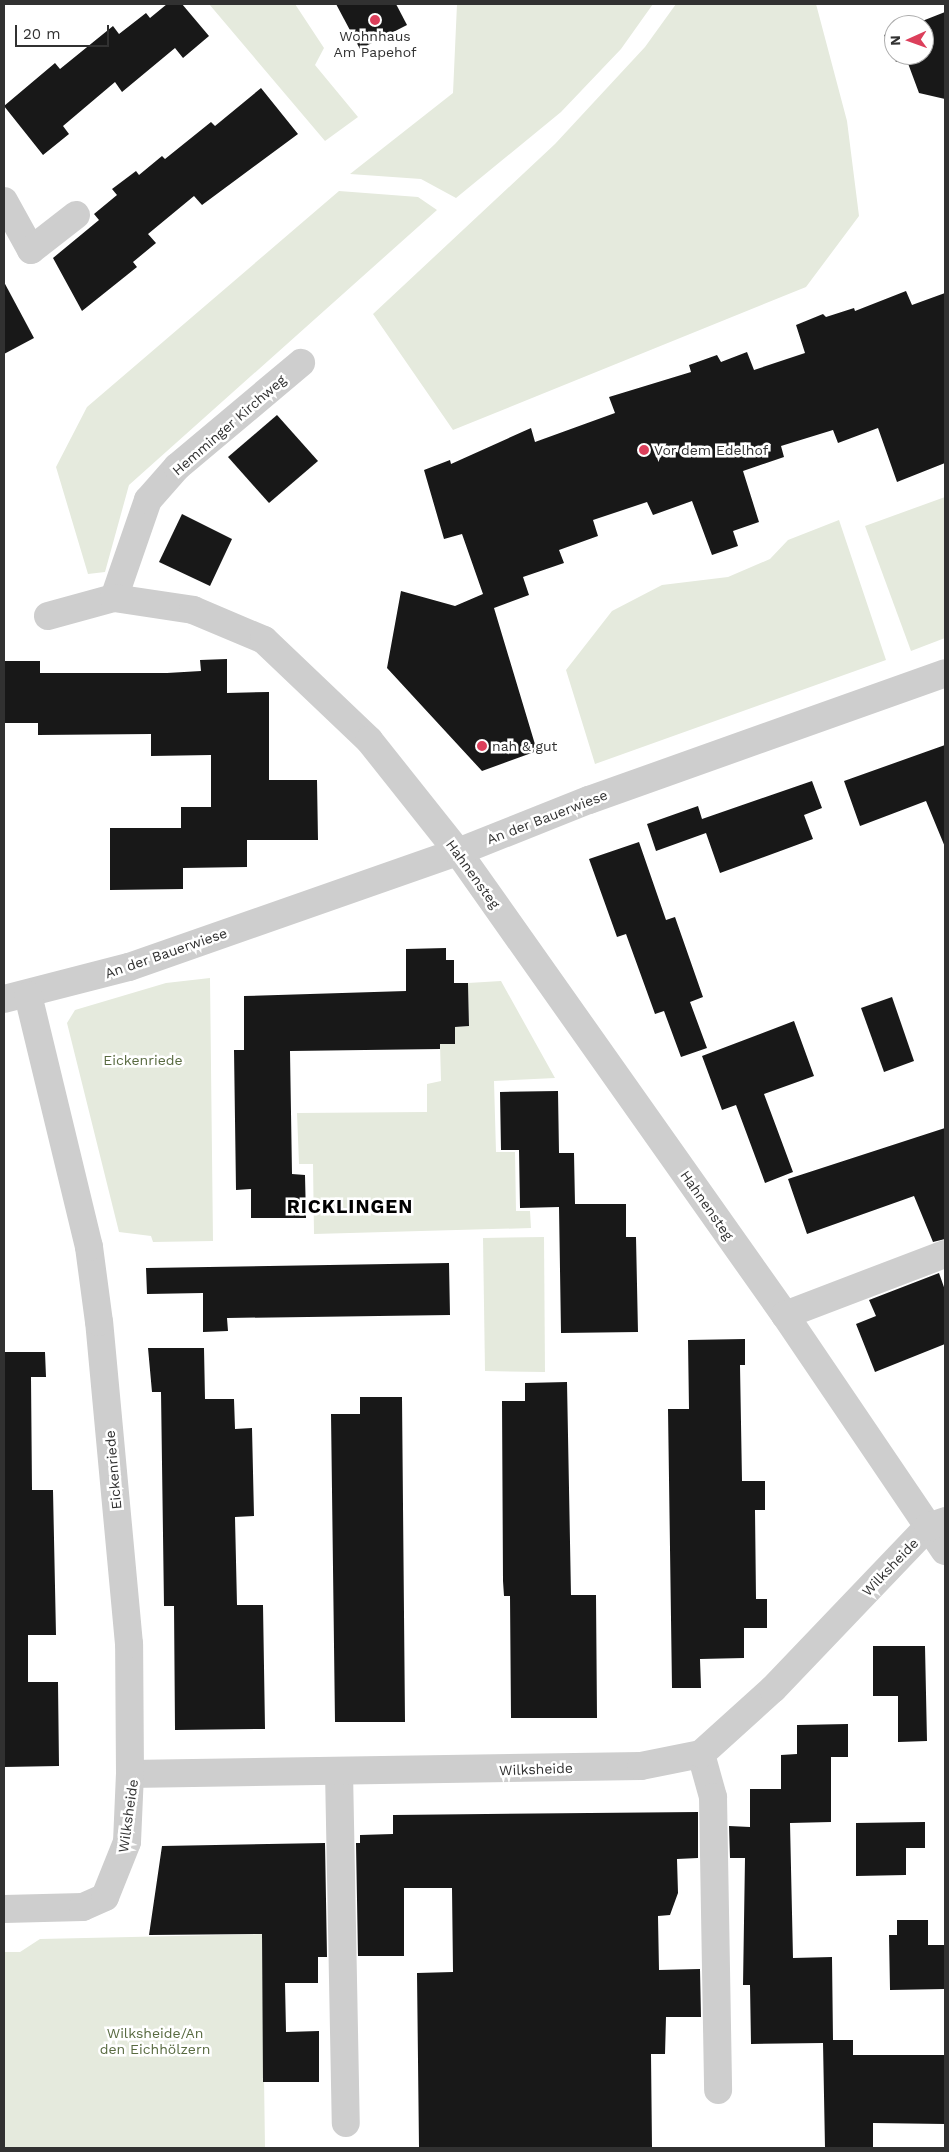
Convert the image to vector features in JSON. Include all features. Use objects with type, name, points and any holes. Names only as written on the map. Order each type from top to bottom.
[{"type":"street","points":[[4,201],[31,250],[76,215]]},
{"type":"street","name":"Hemminger Kirchweg","points":[[114,598],[148,500],[177,467],[301,363]]},
{"type":"street","name":"Hahnensteg","points":[[48,616],[114,598],[193,610],[264,640],[369,740],[458,852],[785,1315],[937,1524],[945,1551]]},
{"type":"street","name":"An der Bauerwiese","points":[[16,997],[129,967],[458,852],[589,800],[945,673]]},
{"type":"street","name":"Eickenriede","points":[[16,997],[89,1247],[99,1322],[130,1644],[130,1774]]},
{"type":"street","points":[[785,1315],[945,1254]]},
{"type":"street","name":"Wilksheide","points":[[4,1909],[83,1907],[105,1897],[127,1842],[130,1774],[641,1766],[701,1754],[774,1689],[937,1524]]},
{"type":"street","points":[[701,1754],[713,1797],[718,2090]]},
{"type":"street","points":[[339,1771],[346,2123]]},
{"type":"green space","points":[[209,4],[295,4],[324,48],[315,65],[358,117],[325,141]]},
{"type":"green space","points":[[457,4],[653,4],[621,49],[561,112],[456,198],[421,179],[350,174],[453,93]]},
{"type":"green space","points":[[676,4],[816,4],[847,121],[859,216],[806,287],[453,430],[373,314],[555,144],[645,47]]},
{"type":"green space","points":[[339,191],[418,197],[437,210],[129,485],[105,572],[88,574],[56,467],[87,407]]},
{"type":"green space","points":[[945,497],[945,638],[911,651],[865,526]]},
{"type":"green space","points":[[839,520],[886,660],[595,764],[566,670],[612,611],[662,585],[728,577],[770,559],[788,540]]},
{"type":"green space","name":"Eickenriede","points":[[210,978],[213,1241],[153,1242],[151,1236],[119,1232],[67,1023],[75,1010],[166,983]]},
{"type":"green space","points":[[501,981],[555,1078],[494,1081],[496,1152],[515,1152],[516,1211],[530,1211],[531,1228],[314,1234],[313,1164],[299,1164],[297,1113],[427,1112],[427,1084],[441,1081],[440,1044],[455,1044],[455,1027],[469,1026],[468,983]]},
{"type":"green space","points":[[544,1237],[545,1372],[485,1371],[483,1238]]},
{"type":"green space","name":"Wilksheide/An den Eichhölzern","points":[[262,1934],[265,2148],[4,2148],[4,1952],[20,1952],[40,1939]]},
{"type":"building","points":[[167,4],[182,4],[209,36],[183,58],[175,48],[122,92],[115,82],[63,126],[69,134],[43,155],[4,106],[55,63],[60,69],[113,26],[119,34],[146,13],[150,18]]},
{"type":"building","name":"Wohnhaus Am Papehof","points":[[336,4],[396,4],[407,25],[360,49]]},
{"type":"building","points":[[945,12],[945,99],[919,93],[909,65],[934,65],[934,16]]},
{"type":"building","points":[[261,88],[298,134],[202,205],[194,196],[148,234],[156,243],[133,262],[137,267],[82,311],[53,258],[99,220],[94,214],[117,195],[112,189],[136,171],[139,175],[162,156],[165,159],[211,122],[215,126]]},
{"type":"building","points":[[4,282],[34,338],[4,354]]},
{"type":"building","name":"Vor dem Edelhof","points":[[906,291],[912,305],[945,293],[945,463],[897,482],[878,428],[838,443],[833,430],[781,446],[784,457],[743,471],[759,522],[733,531],[738,546],[712,555],[692,501],[653,515],[647,502],[593,520],[598,536],[559,550],[564,563],[523,577],[529,595],[494,608],[537,751],[482,771],[387,668],[401,591],[455,606],[483,594],[462,534],[444,539],[424,470],[450,460],[451,464],[531,428],[535,442],[615,413],[609,397],[691,372],[689,365],[717,355],[721,362],[747,352],[754,370],[805,353],[796,325],[823,314],[826,317],[854,308],[855,311]]},
{"type":"building","points":[[277,415],[318,461],[269,503],[228,457]]},
{"type":"building","points":[[182,514],[232,539],[210,586],[159,562]]},
{"type":"building","points":[[227,659],[227,693],[269,692],[269,780],[317,780],[318,840],[247,840],[247,867],[183,868],[183,889],[110,890],[110,828],[181,828],[181,807],[211,807],[211,755],[151,756],[151,734],[38,735],[38,723],[4,723],[4,661],[40,661],[40,673],[167,673],[201,671],[200,660]]},
{"type":"building","points":[[945,745],[945,847],[926,801],[860,826],[844,781]]},
{"type":"building","points":[[812,781],[822,808],[804,815],[813,839],[720,873],[706,833],[656,851],[647,824],[698,806],[702,819]]},
{"type":"building","points":[[639,842],[666,920],[675,917],[703,997],[690,1002],[707,1048],[681,1057],[664,1011],[655,1014],[626,934],[617,937],[589,859]]},
{"type":"building","points":[[446,948],[446,960],[454,960],[454,983],[468,983],[469,1026],[455,1027],[455,1044],[440,1044],[440,1049],[290,1051],[292,1174],[305,1175],[306,1218],[251,1218],[251,1189],[236,1190],[234,1050],[244,1050],[244,996],[406,991],[406,949]]},
{"type":"building","points":[[892,997],[914,1061],[884,1072],[861,1008]]},
{"type":"building","points":[[794,1021],[814,1076],[764,1094],[793,1172],[765,1183],[736,1105],[722,1110],[702,1056]]},
{"type":"building","points":[[558,1091],[559,1153],[574,1153],[575,1204],[626,1204],[626,1237],[636,1237],[638,1332],[561,1333],[559,1207],[520,1208],[519,1150],[501,1150],[500,1092]]},
{"type":"building","points":[[945,1128],[945,1239],[933,1242],[914,1196],[807,1234],[788,1179]]},
{"type":"building","points":[[449,1263],[450,1315],[227,1318],[228,1331],[203,1332],[203,1293],[147,1294],[146,1268]]},
{"type":"building","points":[[939,1273],[945,1290],[945,1344],[875,1372],[856,1324],[876,1316],[869,1300]]},
{"type":"building","points":[[745,1339],[745,1365],[740,1365],[742,1481],[765,1481],[765,1510],[755,1510],[756,1599],[767,1599],[767,1628],[744,1628],[744,1658],[700,1659],[701,1688],[672,1688],[668,1409],[689,1409],[688,1340]]},
{"type":"building","points":[[148,1348],[204,1348],[205,1399],[234,1399],[235,1429],[252,1428],[254,1516],[235,1517],[237,1605],[263,1605],[265,1729],[175,1730],[174,1606],[164,1606],[161,1392],[152,1392]]},
{"type":"building","points":[[4,1352],[45,1352],[46,1377],[31,1377],[32,1490],[53,1490],[56,1635],[28,1635],[28,1682],[58,1682],[59,1766],[4,1767]]},
{"type":"building","points":[[567,1382],[571,1595],[596,1595],[597,1718],[511,1718],[510,1596],[504,1596],[503,1581],[502,1401],[525,1401],[525,1383]]},
{"type":"building","points":[[360,1397],[402,1397],[405,1722],[335,1722],[331,1414],[360,1414]]},
{"type":"building","points":[[873,1646],[925,1646],[927,1741],[898,1742],[898,1696],[873,1696]]},
{"type":"building","points":[[848,1724],[848,1757],[831,1757],[831,1822],[790,1823],[793,1958],[832,1957],[833,2040],[853,2040],[853,2055],[945,2055],[945,2124],[873,2123],[873,2148],[825,2148],[823,2043],[751,2044],[750,1985],[743,1985],[745,1858],[730,1858],[729,1826],[750,1827],[750,1789],[781,1789],[781,1755],[797,1754],[797,1725]]},
{"type":"building","points":[[698,1812],[698,1858],[677,1859],[678,1893],[670,1915],[658,1916],[659,1970],[700,1969],[701,2017],[666,2017],[665,2054],[651,2054],[652,2148],[419,2148],[417,1973],[453,1972],[452,1888],[404,1888],[404,1956],[358,1956],[356,1843],[360,1843],[360,1835],[393,1834],[393,1815]]},
{"type":"building","points":[[925,1822],[925,1848],[906,1848],[906,1875],[856,1876],[856,1823]]},
{"type":"building","points":[[325,1843],[327,1957],[318,1957],[318,1983],[285,1983],[286,2032],[319,2031],[319,2082],[263,2082],[262,1934],[149,1935],[162,1846]]},
{"type":"building","points":[[897,1920],[928,1920],[928,1945],[945,1945],[945,1989],[890,1990],[889,1935],[897,1935]]},
{"type":"place","name":"Wohnhaus Am Papehof","points":[[375,20]]},
{"type":"place","name":"Vor dem Edelhof","points":[[644,450]]},
{"type":"place","name":"nah & gut","points":[[482,746]]},
{"type":"district","name":"RICKLINGEN","points":[[350,1207]]}]
